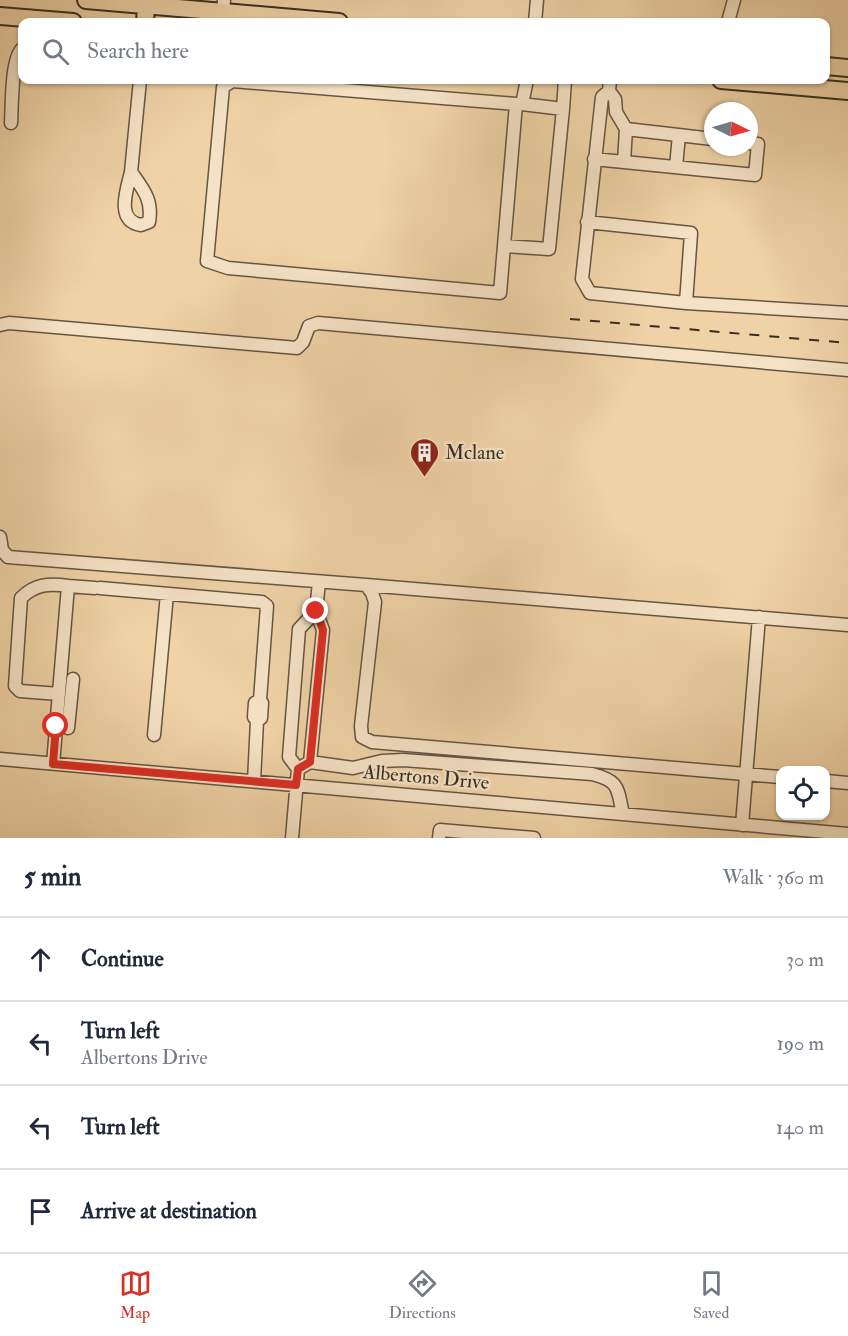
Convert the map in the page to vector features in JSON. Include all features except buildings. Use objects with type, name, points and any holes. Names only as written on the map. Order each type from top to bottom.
[{"type":"main road","points":[[86,0],[146,9],[224,6],[310,18]]},
{"type":"main road","points":[[0,16],[18,19]]},
{"type":"main road","points":[[830,66],[848,68]]},
{"type":"main road","points":[[767,84],[848,91]]},
{"type":"street","points":[[535,18],[537,0]]},
{"type":"street","points":[[729,18],[734,0]]},
{"type":"street","points":[[11,123],[18,55]]},
{"type":"street","points":[[131,171],[140,84]]},
{"type":"street","points":[[228,84],[223,87],[207,261],[228,268],[500,293],[519,104],[526,84]]},
{"type":"street","points":[[334,84],[368,85],[562,109]]},
{"type":"street","points":[[504,246],[549,249],[565,84]]},
{"type":"street","points":[[610,85],[615,99],[616,112],[626,129],[624,162]]},
{"type":"street","points":[[610,85],[602,97],[587,222],[582,279],[590,293],[686,303],[848,313]]},
{"type":"street","points":[[626,129],[704,138]]},
{"type":"street","points":[[676,167],[679,135]]},
{"type":"street","points":[[594,159],[755,175],[757,156]]},
{"type":"street","points":[[587,222],[691,233],[686,303]]},
{"type":"street","points":[[0,325],[9,323],[297,348],[303,342],[309,326],[318,322],[848,370]]},
{"type":"street","points":[[0,537],[2,550],[8,557],[848,625]]},
{"type":"street","points":[[310,762],[323,630],[316,611],[319,582]]},
{"type":"street","points":[[59,694],[21,691],[15,686],[21,598],[39,585],[56,584],[262,602],[267,606],[260,700],[262,703],[261,718],[257,721],[254,781]]},
{"type":"street","points":[[366,585],[375,603],[361,726],[362,737],[372,742],[776,777]]},
{"type":"street","points":[[53,764],[68,586]]},
{"type":"street","points":[[154,735],[167,594]]},
{"type":"street","points":[[292,838],[298,769],[289,757],[299,629],[316,611]]},
{"type":"street","points":[[742,825],[759,617]]},
{"type":"street","points":[[68,728],[72,679]]},
{"type":"street","name":"Albertons Drive","points":[[0,759],[848,834]]},
{"type":"street","points":[[298,769],[310,762],[353,768],[382,761],[403,760],[592,774],[609,778],[617,788],[622,814]]},
{"type":"street","points":[[830,781],[848,783]]},
{"type":"street","points":[[439,838],[440,830],[534,838]]},
{"type":"railway","points":[[570,319],[848,343]]},
{"type":"place","name":"Mclane","points":[[424,478]]},
{"type":"route","points":[[56,726],[53,764],[296,785],[298,769],[310,762],[323,630],[316,611]]}]
